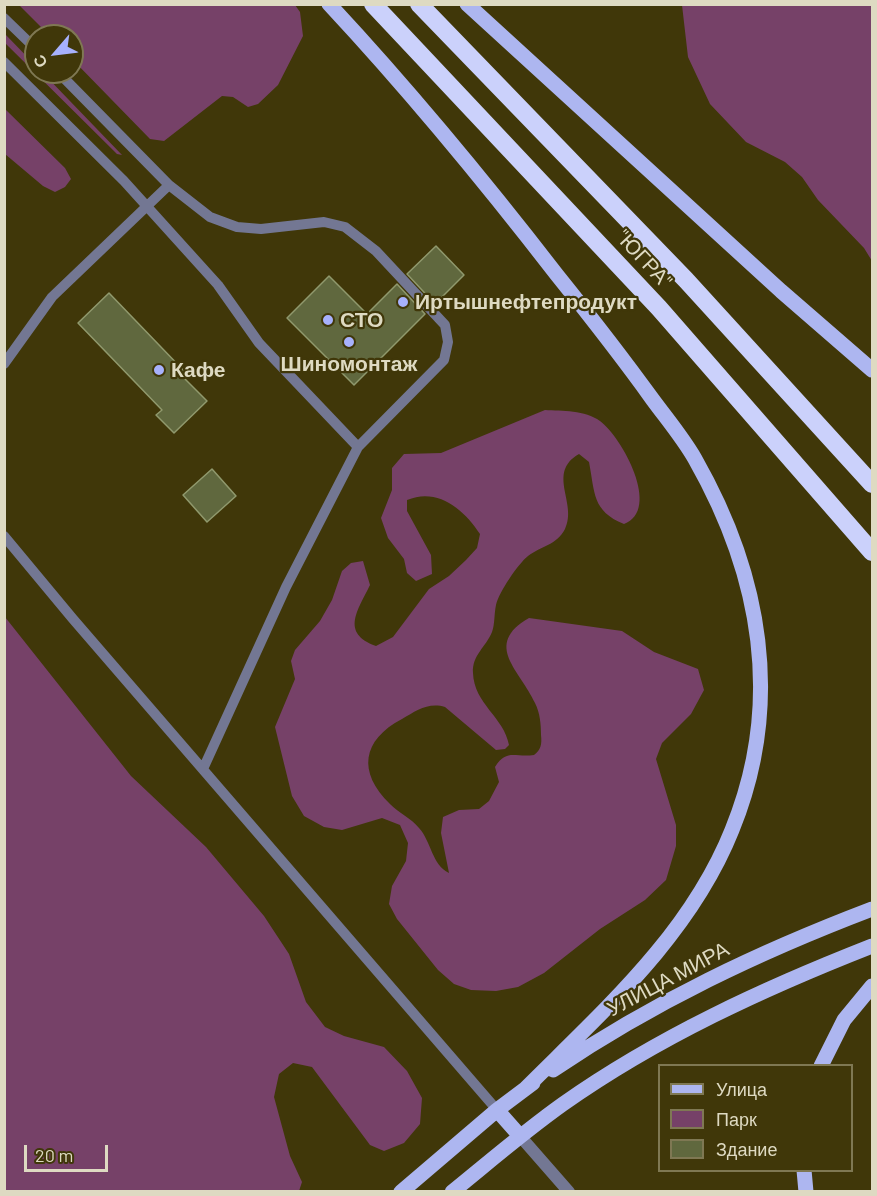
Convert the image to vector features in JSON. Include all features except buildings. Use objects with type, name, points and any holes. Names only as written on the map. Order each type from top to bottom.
[{"type":"highway","name":"\"ЮГРА\"","points":[[371,4],[659,308],[873,552]]},
{"type":"highway","name":"\"ЮГРА\"","points":[[419,4],[686,280],[873,484]]},
{"type":"main road","points":[[329,4],[395,75],[481,177],[627,363],[693,455],[718,503],[742,561],[756,619],[761,673],[757,729],[749,780],[732,831],[683,921],[653,959],[525,1089]]},
{"type":"main road","points":[[467,4],[781,291],[873,370]]},
{"type":"main road","name":"УЛИЦА МИРА","points":[[401,1191],[496,1110],[600,1040],[698,983],[799,937],[873,909]]},
{"type":"main road","points":[[452,1191],[520,1136],[602,1079],[714,1014],[811,970],[873,946]]},
{"type":"main road","points":[[822,1064],[844,1020],[873,986]]},
{"type":"main road","points":[[496,1110],[520,1136]]},
{"type":"main road","points":[[804,1172],[806,1191]]},
{"type":"street","points":[[520,1136],[569,1191]]},
{"type":"lane","points":[[4,18],[24,37]]},
{"type":"lane","points":[[4,62],[146,206],[218,285],[259,343],[358,447]]},
{"type":"lane","points":[[70,84],[169,185],[194,207],[237,227],[261,229],[324,222],[345,227],[376,251],[445,325],[448,342],[444,360],[358,447],[286,587],[203,769]]},
{"type":"lane","points":[[4,364],[52,297],[169,185]]},
{"type":"lane","points":[[4,536],[496,1110]]},
{"type":"green space","points":[[19,5],[295,5],[300,12],[303,36],[278,85],[258,104],[248,107],[233,97],[222,96],[164,141],[150,139],[84,71],[84,24],[38,24]]},
{"type":"green space","points":[[682,5],[872,5],[872,261],[864,248],[818,200],[802,177],[785,162],[746,142],[710,104],[688,57]]},
{"type":"green space","points":[[5,34],[24,54],[24,62],[5,43]]},
{"type":"green space","points":[[46,84],[54,84],[122,155],[117,154]]},
{"type":"green space","points":[[4,108],[65,168],[71,179],[65,187],[55,192],[43,186],[5,154]]},
{"type":"green space","points":[[545,410],[573,412],[594,417],[609,429],[627,457],[639,489],[639,504],[635,516],[624,524],[606,513],[600,507],[594,492],[589,462],[579,454],[569,462],[563,479],[568,509],[565,529],[558,539],[528,556],[509,579],[496,605],[492,632],[473,667],[478,693],[501,726],[509,745],[505,749],[496,750],[445,707],[428,706],[389,727],[379,737],[369,757],[372,780],[390,804],[419,828],[435,859],[449,873],[441,833],[443,817],[459,810],[479,809],[489,801],[499,782],[495,767],[499,761],[512,755],[534,755],[540,746],[541,727],[538,711],[529,691],[509,659],[507,648],[508,638],[515,628],[529,618],[622,631],[654,652],[698,669],[704,690],[691,714],[662,743],[656,759],[676,825],[676,846],[666,880],[645,900],[600,929],[544,973],[518,987],[496,991],[471,990],[454,984],[438,970],[397,919],[389,904],[392,886],[406,861],[408,843],[400,825],[382,818],[342,830],[324,827],[304,816],[292,796],[275,727],[295,679],[291,661],[295,650],[320,621],[332,600],[342,571],[351,563],[363,561],[370,585],[357,612],[355,628],[365,641],[376,646],[393,637],[429,589],[449,576],[477,548],[480,534],[458,509],[439,498],[429,496],[407,500],[407,511],[431,555],[432,574],[416,581],[407,573],[404,559],[388,538],[381,518],[392,490],[392,468],[404,454],[441,453]]},
{"type":"green space","points":[[5,617],[131,776],[206,847],[264,916],[289,954],[306,1002],[325,1027],[344,1036],[384,1047],[407,1071],[422,1098],[420,1124],[404,1143],[384,1151],[370,1145],[312,1067],[293,1063],[279,1074],[274,1097],[290,1156],[302,1182],[299,1191],[5,1191]]},
{"type":"place","name":"Иртышнефтепродукт","points":[[403,302]]},
{"type":"place","name":"СТО","points":[[328,320]]},
{"type":"place","name":"Шиномонтаж","points":[[349,342]]},
{"type":"place","name":"Кафе","points":[[159,370]]}]
